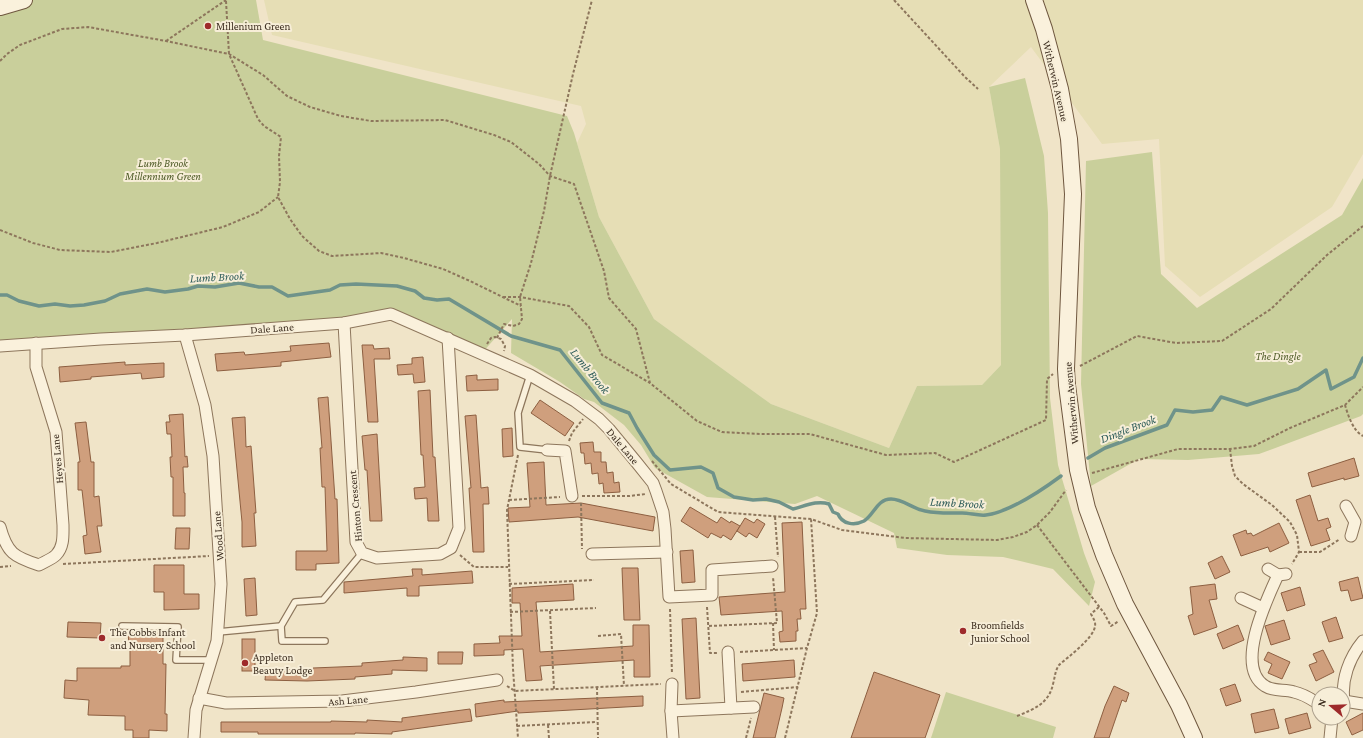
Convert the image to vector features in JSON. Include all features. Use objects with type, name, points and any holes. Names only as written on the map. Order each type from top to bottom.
[{"type":"street","points":[[0,8],[24,0]]},
{"type":"street","name":"Witherwin Avenue","points":[[1034,0],[1044,29],[1060,89],[1069,139],[1073,194],[1066,369],[1078,470],[1087,508],[1104,555],[1125,604],[1179,705],[1194,738]]},
{"type":"street","name":"Dale Lane","points":[[0,346],[185,335],[344,323],[391,314],[530,375],[575,401],[599,419],[618,439],[653,483],[663,512],[669,597]]},
{"type":"street","name":"Hinton Crescent","points":[[344,323],[356,542],[362,552],[377,558],[440,554],[451,548],[459,528],[448,338]]},
{"type":"street","name":"Wood Lane","points":[[185,335],[205,405],[213,456],[220,556],[218,632],[196,710],[194,738]]},
{"type":"street","name":"Heyes Lane","points":[[0,527],[4,542],[13,554],[23,560],[39,565],[56,556],[62,545],[63,536],[56,432],[36,367],[36,343]]},
{"type":"street","points":[[547,450],[565,451],[576,500]]},
{"type":"street","points":[[1346,506],[1359,522],[1351,536]]},
{"type":"street","points":[[587,554],[667,552]]},
{"type":"street","points":[[669,597],[712,595],[712,570],[775,563]]},
{"type":"street","points":[[1268,569],[1282,574],[1263,608],[1256,627],[1253,644],[1253,668],[1256,678],[1264,686],[1274,690],[1293,691],[1306,695],[1311,698]]},
{"type":"street","points":[[1241,598],[1263,608]]},
{"type":"street","points":[[1344,686],[1349,664],[1363,641]]},
{"type":"street","points":[[728,652],[731,708]]},
{"type":"street","name":"Ash Lane","points":[[199,698],[226,703],[342,701],[497,680]]},
{"type":"street","points":[[672,684],[672,738]]},
{"type":"street","points":[[1351,703],[1363,704]]},
{"type":"street","points":[[671,711],[754,707]]},
{"type":"street","points":[[1330,738],[1331,726]]},
{"type":"lane","points":[[530,375],[518,413],[520,448],[547,450]]},
{"type":"lane","points":[[324,641],[282,641],[281,626],[295,602],[323,600],[362,552]]},
{"type":"lane","points":[[122,626],[178,627],[176,660],[211,660]]},
{"type":"lane","points":[[218,632],[281,626]]},
{"type":"path","points":[[166,41],[226,0]]},
{"type":"path","points":[[226,0],[229,54],[258,118],[264,126],[281,137],[279,156],[280,182],[278,197],[290,219],[302,236],[319,251],[332,256],[381,253],[443,269],[521,306]]},
{"type":"path","points":[[504,351],[504,342],[497,338],[504,324],[513,326],[518,324],[522,319],[520,297],[533,256],[544,211],[550,176],[573,74],[592,0]]},
{"type":"path","points":[[894,0],[965,77],[978,89]]},
{"type":"path","points":[[0,61],[20,45],[62,29],[88,27],[229,54],[263,75],[287,96],[310,107],[341,116],[371,121],[445,120],[494,135],[511,142],[539,164],[550,176],[574,184],[604,272],[608,298],[636,329],[650,383]]},
{"type":"path","points":[[0,230],[33,243],[60,250],[111,252],[157,244],[223,227],[259,212],[278,197]]},
{"type":"path","points":[[501,297],[520,297],[569,306],[589,327],[602,355],[650,383],[696,421],[722,432],[810,434],[886,455],[935,453],[954,462],[1046,420],[1047,379],[1054,373],[1080,366],[1137,336],[1176,343],[1222,341],[1271,308],[1327,255],[1363,226]]},
{"type":"path","points":[[1091,473],[1178,449],[1230,449],[1254,446],[1290,428],[1345,405],[1363,387]]},
{"type":"path","points":[[1345,405],[1348,415],[1359,434],[1363,436]]},
{"type":"path","points":[[565,451],[572,432],[586,416]]},
{"type":"path","points":[[518,738],[510,612],[507,510],[520,448]]},
{"type":"path","points":[[1230,449],[1235,476],[1242,484],[1272,505],[1290,522],[1297,535],[1299,552],[1282,574]]},
{"type":"path","points":[[672,484],[718,512],[811,519],[842,530],[905,538],[980,540],[997,540],[1014,537],[1027,532],[1037,525],[1050,512],[1066,490]]},
{"type":"path","points":[[576,500],[587,554]]},
{"type":"path","points":[[775,517],[775,563]]},
{"type":"path","points":[[785,738],[817,612],[811,519]]},
{"type":"path","points":[[1037,525],[1112,626],[1123,619]]},
{"type":"path","points":[[1299,552],[1320,552],[1338,540],[1351,536]]},
{"type":"path","points":[[62,564],[220,556]]},
{"type":"path","points":[[469,563],[474,567],[508,567]]},
{"type":"path","points":[[0,567],[16,566]]},
{"type":"path","points":[[510,584],[594,580]]},
{"type":"path","points":[[709,626],[777,623],[773,582]]},
{"type":"path","points":[[706,596],[710,653],[807,648]]},
{"type":"path","points":[[515,691],[672,684],[669,597]]},
{"type":"path","points":[[1017,716],[1033,710],[1044,702],[1051,691],[1056,669],[1091,635],[1095,627],[1095,622],[1091,614],[1099,607]]},
{"type":"path","points":[[510,612],[596,608]]},
{"type":"path","points":[[550,610],[554,689]]},
{"type":"path","points":[[773,623],[774,650]]},
{"type":"path","points":[[598,636],[621,634],[624,686]]},
{"type":"path","points":[[597,687],[598,738]]},
{"type":"path","points":[[730,693],[798,687]]},
{"type":"path","points":[[517,726],[597,722]]},
{"type":"path","points":[[548,725],[549,738]]},
{"type":"shaded area","points":[[264,0],[1363,0],[1363,154],[1332,207],[1200,297],[1165,266],[1159,139],[1102,144],[1031,47],[989,87],[1000,149],[1001,365],[982,385],[917,386],[889,448],[771,404],[654,319],[599,217],[577,143],[586,124],[581,106],[272,35]]},
{"type":"green space","name":"Lumb Brook Millennium Green","points":[[8,0],[256,0],[263,40],[567,116],[574,133],[599,217],[654,319],[771,404],[889,448],[917,386],[982,385],[1001,365],[1000,149],[989,87],[1025,78],[1044,156],[1048,213],[1050,398],[1058,465],[1084,553],[1095,582],[1089,606],[1053,569],[1003,557],[947,555],[897,548],[894,533],[817,496],[795,504],[707,497],[655,468],[641,445],[624,425],[594,402],[584,399],[560,382],[511,353],[512,319],[482,353],[391,314],[0,346],[0,3]]},
{"type":"green space","name":"The Dingle","points":[[1152,152],[1161,274],[1197,308],[1342,215],[1363,178],[1363,414],[1259,454],[1188,460],[1139,459],[1091,486],[1081,384],[1086,161]]},
{"type":"green space","points":[[946,692],[1056,727],[1053,738],[931,738]]},
{"type":"building","points":[[329,343],[331,357],[281,362],[281,366],[217,371],[215,354],[244,352],[245,355],[291,351],[290,346]]},
{"type":"building","points":[[362,345],[373,345],[374,349],[389,348],[390,359],[374,359],[378,422],[368,422]]},
{"type":"building","points":[[423,357],[425,382],[414,383],[413,374],[398,375],[397,365],[412,364],[412,358]]},
{"type":"building","points":[[125,362],[125,365],[164,363],[164,377],[142,379],[141,373],[91,377],[91,379],[60,382],[59,367]]},
{"type":"building","points":[[477,375],[477,380],[498,379],[498,390],[467,391],[466,376]]},
{"type":"building","points":[[430,390],[433,457],[435,457],[439,521],[428,521],[427,498],[415,499],[414,488],[425,487],[423,455],[421,455],[418,391]]},
{"type":"building","points":[[328,397],[335,499],[337,499],[339,563],[316,564],[316,570],[296,570],[296,551],[327,551],[325,487],[322,487],[320,448],[322,448],[318,398]]},
{"type":"building","points":[[540,400],[574,423],[565,436],[531,413]]},
{"type":"building","points":[[183,414],[185,457],[187,456],[188,467],[183,467],[185,516],[173,516],[173,477],[171,477],[170,457],[172,457],[171,434],[167,434],[166,422],[170,422],[169,415]]},
{"type":"building","points":[[476,415],[481,488],[488,487],[489,504],[483,504],[484,552],[473,552],[469,488],[471,488],[465,416]]},
{"type":"building","points":[[245,417],[246,447],[251,446],[256,513],[254,513],[256,546],[242,547],[242,522],[232,418]]},
{"type":"building","points":[[86,422],[91,462],[94,462],[94,497],[99,496],[102,526],[97,526],[101,552],[85,554],[83,536],[87,535],[82,490],[78,490],[78,462],[80,462],[75,423]]},
{"type":"building","points":[[512,428],[513,456],[503,457],[502,429]]},
{"type":"building","points":[[377,434],[382,521],[370,521],[367,470],[365,470],[362,436]]},
{"type":"building","points":[[593,442],[594,452],[601,452],[601,462],[606,462],[607,473],[613,472],[614,483],[619,482],[620,492],[604,493],[603,483],[599,484],[598,473],[592,474],[591,463],[585,464],[584,453],[581,453],[580,443]]},
{"type":"building","points":[[1354,458],[1359,476],[1344,480],[1344,478],[1312,487],[1308,473]]},
{"type":"building","points":[[544,462],[546,505],[581,503],[655,517],[653,531],[578,517],[509,522],[508,508],[530,507],[527,463]]},
{"type":"building","points":[[1310,495],[1318,521],[1328,518],[1331,527],[1326,529],[1330,540],[1311,546],[1296,500]]},
{"type":"building","points":[[690,507],[717,523],[721,517],[730,523],[731,521],[740,526],[731,540],[723,535],[721,538],[711,533],[708,538],[681,521]]},
{"type":"building","points":[[745,518],[754,523],[757,519],[765,524],[757,538],[749,533],[746,537],[737,531]]},
{"type":"building","points":[[802,522],[806,609],[800,609],[801,619],[797,619],[798,631],[796,631],[796,641],[780,642],[779,632],[783,631],[782,611],[721,615],[719,597],[785,592],[782,523]]},
{"type":"building","points":[[1279,523],[1289,543],[1270,552],[1268,547],[1241,556],[1233,535],[1246,530],[1247,534],[1251,533],[1253,536]]},
{"type":"building","points":[[176,528],[190,528],[189,549],[175,549]]},
{"type":"building","points":[[693,550],[695,582],[682,583],[680,551]]},
{"type":"building","points":[[1222,556],[1230,572],[1215,579],[1208,563]]},
{"type":"building","points":[[154,565],[184,565],[184,594],[199,594],[199,609],[164,610],[164,592],[154,592]]},
{"type":"building","points":[[622,568],[638,568],[640,620],[624,620]]},
{"type":"building","points":[[412,569],[422,569],[422,575],[472,571],[473,583],[419,586],[419,596],[407,596],[407,588],[344,593],[344,582],[413,576]]},
{"type":"building","points":[[1358,577],[1363,598],[1351,601],[1348,590],[1341,591],[1339,582]]},
{"type":"building","points":[[255,578],[257,615],[246,616],[244,579]]},
{"type":"building","points":[[573,584],[574,600],[536,602],[540,652],[633,646],[633,625],[649,625],[650,677],[634,677],[634,660],[540,666],[542,680],[526,681],[523,649],[504,650],[504,655],[474,656],[474,644],[500,643],[499,636],[522,636],[520,603],[512,603],[512,588]]},
{"type":"building","points":[[1215,584],[1217,599],[1209,600],[1217,627],[1194,635],[1188,616],[1193,614],[1190,587]]},
{"type":"building","points":[[1300,587],[1305,605],[1287,611],[1281,593]]},
{"type":"building","points":[[1336,617],[1343,638],[1329,642],[1322,622]]},
{"type":"building","points":[[696,618],[700,698],[686,699],[682,619]]},
{"type":"building","points":[[1284,620],[1290,639],[1271,645],[1265,626]]},
{"type":"building","points":[[68,622],[101,623],[100,638],[67,637]]},
{"type":"building","points":[[1238,625],[1244,640],[1223,649],[1217,634]]},
{"type":"building","points":[[128,633],[163,633],[163,664],[166,664],[165,714],[167,714],[167,731],[149,730],[149,738],[133,738],[133,730],[125,730],[125,716],[88,715],[89,700],[64,698],[65,680],[77,681],[77,668],[121,668],[121,666],[130,666],[130,644]]},
{"type":"building","points":[[242,639],[255,639],[255,671],[242,671]]},
{"type":"building","points":[[1323,650],[1334,672],[1316,681],[1309,665],[1317,662],[1313,654]]},
{"type":"building","points":[[438,652],[463,652],[462,664],[438,664]]},
{"type":"building","points":[[1268,652],[1290,662],[1282,679],[1268,673],[1272,664],[1264,660]]},
{"type":"building","points":[[403,657],[427,658],[427,671],[392,670],[392,674],[355,677],[355,679],[307,681],[265,680],[266,669],[313,670],[313,668],[362,666],[362,663],[403,660]]},
{"type":"building","points":[[794,660],[795,677],[743,681],[742,664]]},
{"type":"building","points":[[874,672],[940,695],[925,738],[851,738]]},
{"type":"building","points":[[1235,684],[1241,701],[1226,706],[1220,689]]},
{"type":"building","points":[[1114,686],[1129,693],[1126,702],[1122,700],[1109,738],[1094,738],[1105,706]]},
{"type":"building","points":[[764,693],[784,698],[775,738],[753,738]]},
{"type":"building","points":[[643,696],[643,706],[518,713],[518,711],[476,717],[475,704],[504,700],[504,702]]},
{"type":"building","points":[[470,709],[472,721],[392,732],[392,734],[258,734],[258,732],[221,732],[221,722],[367,722],[367,720],[402,722],[402,718]]},
{"type":"building","points":[[1274,709],[1279,728],[1255,733],[1251,714]]},
{"type":"building","points":[[1307,713],[1311,728],[1289,734],[1285,719]]},
{"type":"building","points":[[1363,713],[1363,730],[1352,735],[1348,726],[1351,726],[1351,719]]},
{"type":"waterway","name":"Lumb Brook","points":[[0,295],[7,295],[19,301],[39,306],[55,304],[70,306],[105,301],[120,294],[147,289],[165,292],[198,286],[215,287],[239,283],[259,287],[272,287],[288,296],[330,290],[340,285],[356,284],[397,286],[415,291],[424,298],[437,300],[449,299],[511,336],[560,350],[602,403],[629,413],[654,455],[670,470],[701,467],[713,473],[718,488],[734,497],[753,500],[766,499],[779,502],[793,509],[816,503],[829,504],[833,512],[838,514],[842,520],[852,524],[864,521],[879,504],[891,499],[895,499],[921,510],[930,512],[983,515],[995,513],[1005,510],[1025,500],[1061,476]]},
{"type":"waterway","name":"Dingle Brook","points":[[1088,458],[1105,448],[1167,425],[1175,410],[1193,412],[1212,410],[1221,397],[1247,405],[1298,389],[1326,370],[1331,389],[1354,377],[1363,358]]},
{"type":"place","name":"Millenium Green","points":[[208,26]]},
{"type":"place","name":"Broomfields Junior School","points":[[963,631]]},
{"type":"place","name":"The Cobbs Infant and Nursery School","points":[[102,638]]},
{"type":"place","name":"Appleton Beauty Lodge","points":[[245,663]]}]
